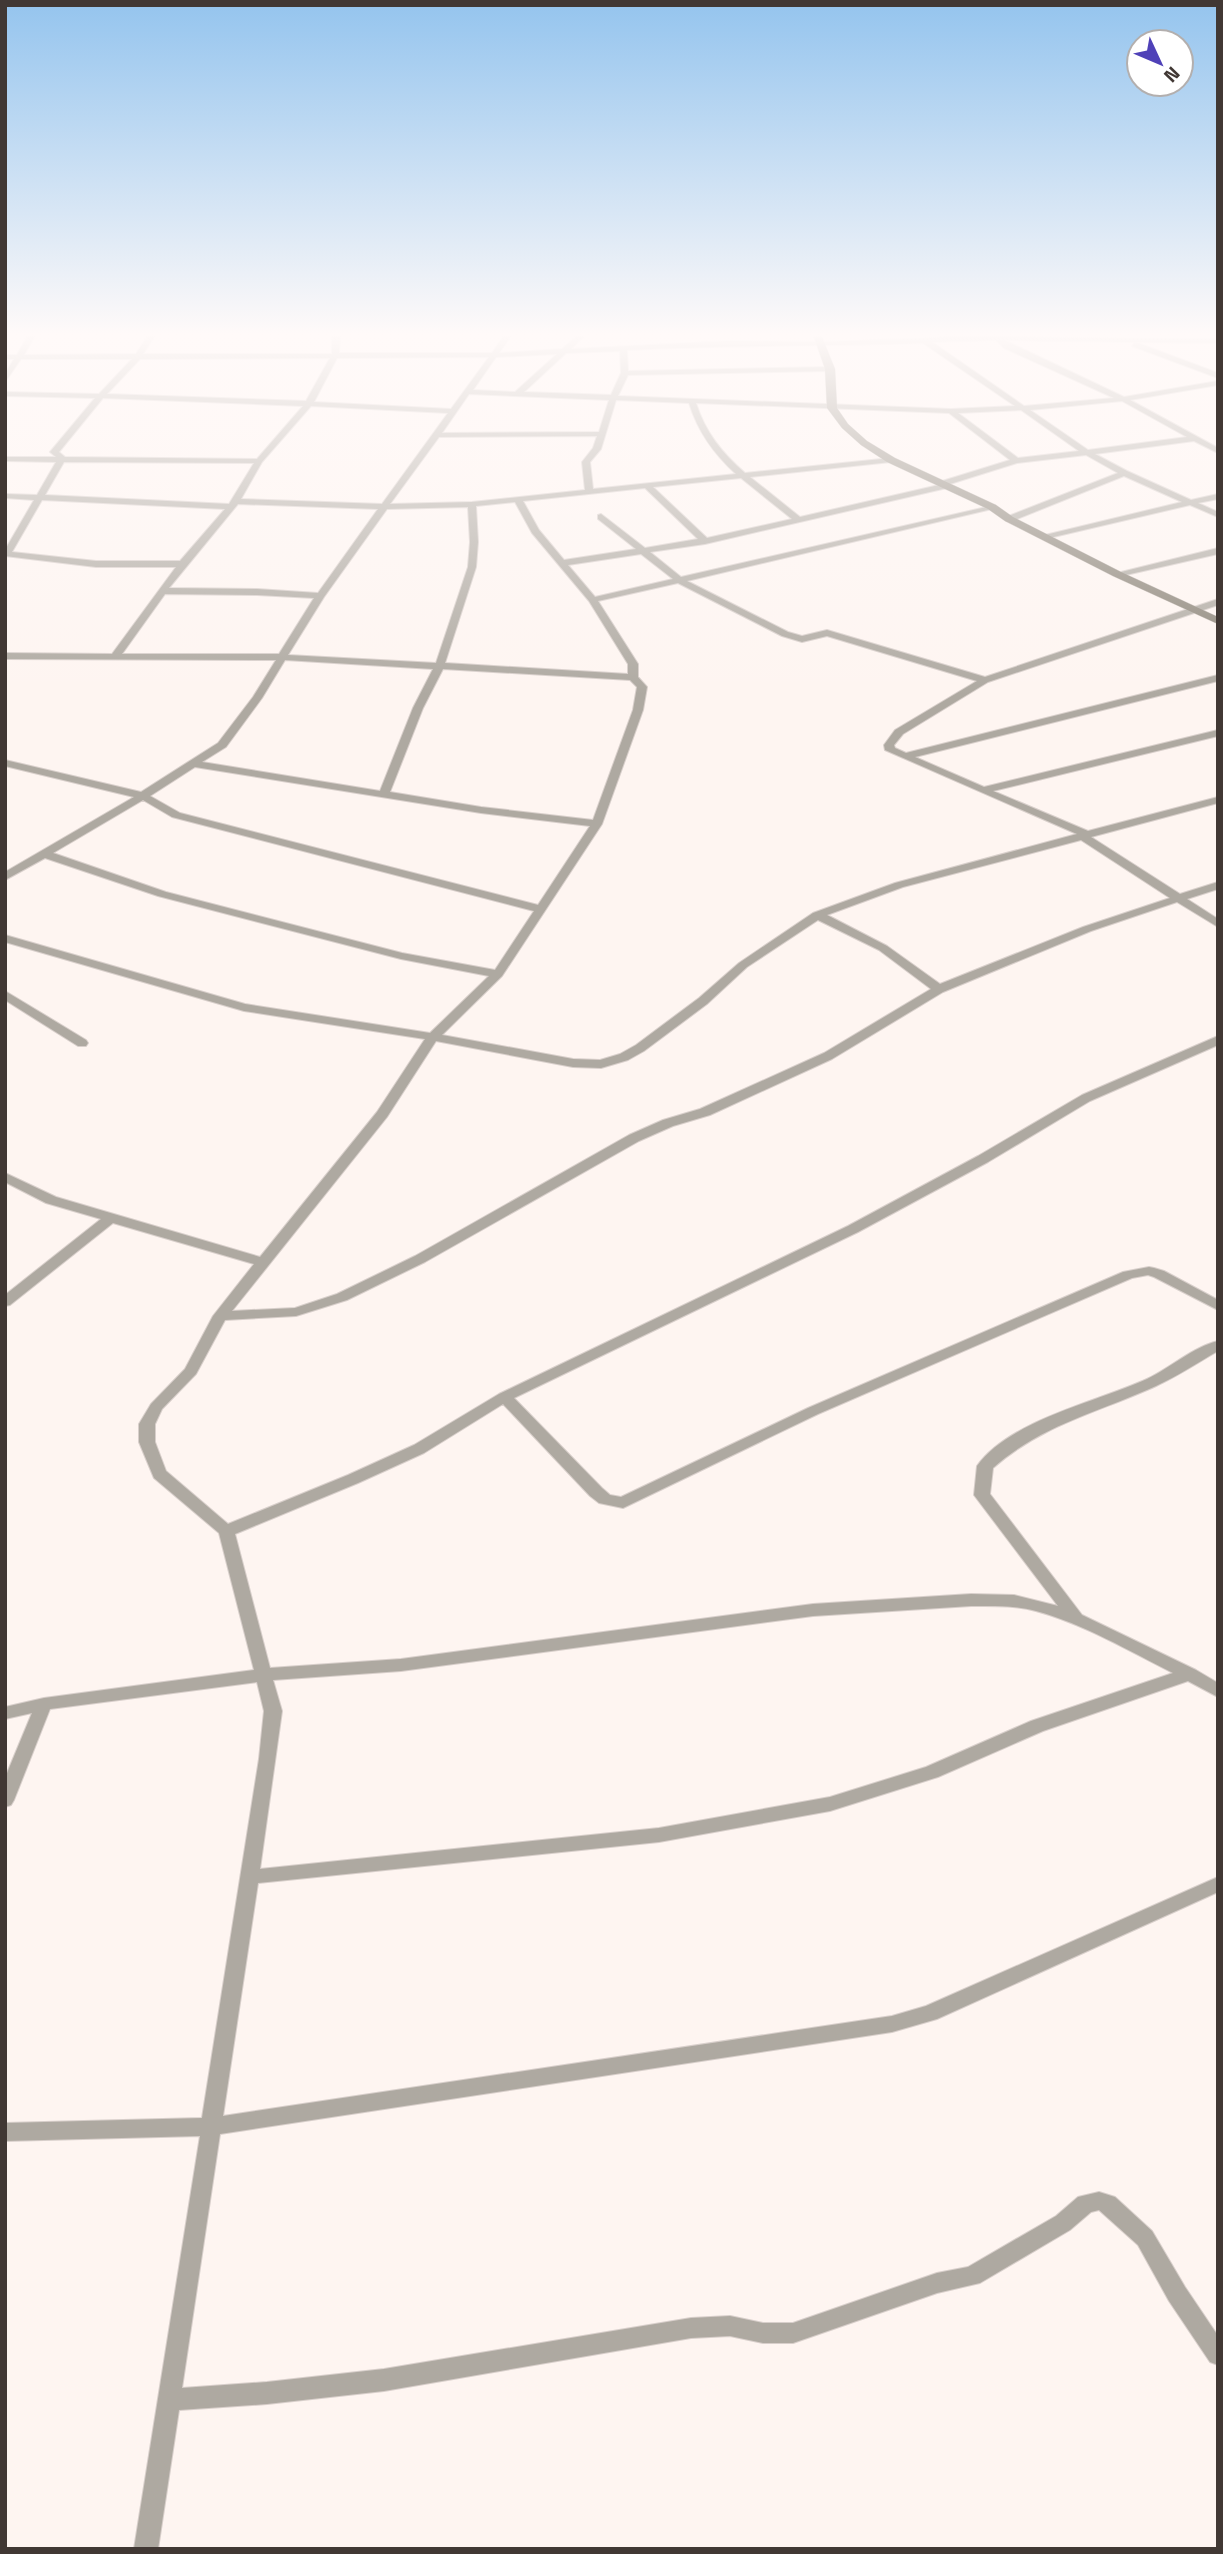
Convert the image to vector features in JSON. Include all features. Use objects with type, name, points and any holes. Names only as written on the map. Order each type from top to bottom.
[{"type":"main road","points":[[885,456],[992,507],[1009,519],[1117,574],[1218,621]]},
{"type":"street","points":[[116,655],[182,564],[234,504],[263,456]]},
{"type":"street","points":[[5,877],[143,796],[222,745],[257,698],[320,596],[422,456]]},
{"type":"street","points":[[589,491],[586,462],[591,456]]},
{"type":"street","points":[[725,456],[742,474],[798,519]]},
{"type":"street","points":[[1010,456],[1016,461]]},
{"type":"street","points":[[564,563],[705,541],[944,485],[1016,461],[1049,456]]},
{"type":"street","points":[[1094,456],[1124,473],[1218,515]]},
{"type":"street","points":[[62,458],[6,555],[96,564],[182,564]]},
{"type":"street","points":[[5,459],[259,461]]},
{"type":"street","points":[[5,496],[386,507],[472,504],[891,460]]},
{"type":"street","points":[[1009,519],[1124,473]]},
{"type":"street","points":[[646,485],[705,541]]},
{"type":"street","points":[[1048,537],[1218,496]]},
{"type":"street","points":[[146,2549],[274,1711],[262,1675],[226,1531],[159,1474],[147,1442],[147,1424],[156,1408],[191,1371],[220,1317],[382,1114],[433,1037],[498,974],[597,824],[638,710],[642,687],[633,677],[633,664],[593,600],[535,531],[518,499]]},
{"type":"street","points":[[384,794],[418,708],[439,667],[472,567],[472,504]]},
{"type":"street","points":[[593,600],[992,507]]},
{"type":"street","points":[[601,517],[681,581],[796,638],[811,638],[827,633],[985,680]]},
{"type":"street","points":[[1117,574],[1218,551]]},
{"type":"street","points":[[161,591],[320,596]]},
{"type":"street","points":[[1218,603],[985,680],[892,737],[888,745],[890,750],[1085,835],[1175,898],[1218,924]]},
{"type":"street","points":[[5,656],[281,657],[633,677]]},
{"type":"street","points":[[908,756],[1218,678]]},
{"type":"street","points":[[984,790],[1218,733]]},
{"type":"street","points":[[5,762],[143,796],[176,815],[539,909]]},
{"type":"street","points":[[195,764],[597,824]]},
{"type":"street","points":[[5,938],[244,1007],[433,1037],[573,1063],[613,1061],[640,1048],[703,1001],[743,965],[817,915],[899,885],[1218,800]]},
{"type":"street","points":[[44,854],[162,894],[401,956],[498,974]]},
{"type":"street","points":[[5,864],[21,867]]},
{"type":"street","points":[[220,1317],[296,1312],[362,1288],[420,1259],[634,1138],[668,1123],[705,1112],[828,1056],[939,989],[1087,929],[1218,885]]},
{"type":"street","points":[[817,915],[883,948],[939,989]]},
{"type":"street","points":[[5,995],[82,1043]]},
{"type":"street","points":[[226,1531],[354,1479],[419,1449],[505,1397],[853,1229],[1086,1098],[1218,1040]]},
{"type":"street","points":[[5,1177],[51,1200],[262,1262]]},
{"type":"street","points":[[5,1302],[109,1219]]},
{"type":"street","points":[[505,1397],[596,1492],[605,1499],[623,1503],[826,1405],[1128,1275],[1149,1271],[1158,1274],[1218,1306]]},
{"type":"street","points":[[1077,1619],[982,1494],[985,1466],[1010,1446],[1064,1414],[1151,1382],[1218,1345]]},
{"type":"street","points":[[5,1713],[44,1704],[262,1675],[401,1665],[813,1610],[923,1602],[1014,1601],[1037,1605],[1077,1619],[1218,1690]]},
{"type":"street","points":[[250,1877],[659,1835],[830,1804],[932,1772],[1037,1727],[1190,1674]]},
{"type":"street","points":[[5,1800],[44,1704]]},
{"type":"street","points":[[5,2132],[211,2127],[892,2024],[930,2013],[1218,1884]]},
{"type":"street","points":[[168,2400],[267,2393],[384,2380],[691,2328],[730,2326],[764,2333],[793,2333],[937,2283],[972,2276],[1063,2223],[1085,2204],[1100,2201],[1116,2210],[1145,2238],[1177,2294],[1218,2355]]}]
